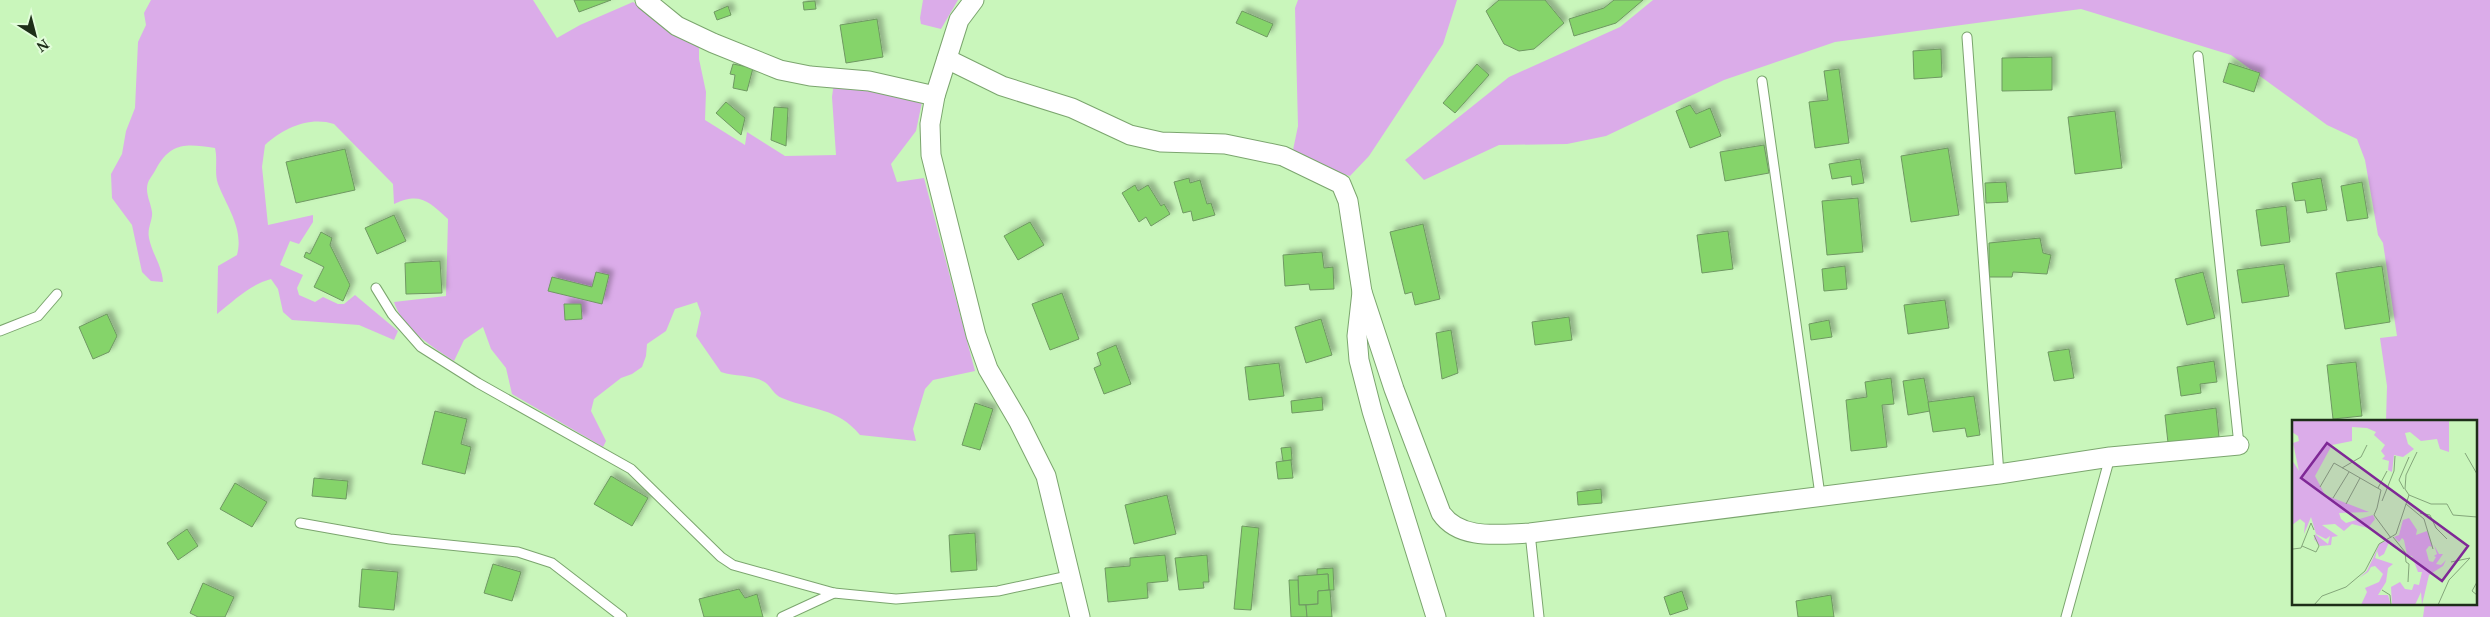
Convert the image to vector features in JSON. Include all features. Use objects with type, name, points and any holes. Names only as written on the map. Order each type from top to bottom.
[{"type":"street","points":[[645,0],[677,26],[780,70],[810,76],[869,81],[935,96]]},
{"type":"street","points":[[974,0],[959,20],[935,96],[930,124],[931,155],[976,335],[988,369],[1019,422],[1046,476],[1068,576],[1080,617]]},
{"type":"street","points":[[947,59],[1002,86],[1072,108],[1130,135],[1161,142],[1225,144],[1283,156],[1341,184],[1348,201],[1362,292],[1396,394],[1441,513],[1448,523],[1462,530],[1478,533],[1530,533],[1820,495],[1999,474],[2110,457],[2239,445]]},
{"type":"street","points":[[1362,292],[1357,336],[1359,360],[1372,411],[1436,617]]},
{"type":"lane","points":[[1967,37],[1999,474]]},
{"type":"lane","points":[[2198,56],[2239,445]]},
{"type":"lane","points":[[1762,81],[1820,495]]},
{"type":"lane","points":[[376,288],[392,314],[421,347],[478,383],[631,469],[720,558],[733,565],[834,593],[896,599],[998,591],[1068,576]]},
{"type":"lane","points":[[0,331],[38,316],[57,294]]},
{"type":"lane","points":[[2066,617],[2110,457]]},
{"type":"lane","points":[[300,523],[390,539],[518,552],[552,563],[622,617]]},
{"type":"lane","points":[[1530,533],[1539,617]]},
{"type":"lane","points":[[782,617],[834,593]]},
{"type":"shaded area","points":[[151,0],[533,0],[557,38],[580,25],[633,2],[699,45],[699,59],[706,92],[705,120],[745,145],[747,132],[785,156],[836,155],[832,97],[834,82],[922,102],[916,131],[891,164],[897,182],[924,178],[975,371],[933,380],[925,389],[913,429],[916,441],[860,435],[842,419],[833,414],[779,397],[761,380],[721,372],[696,336],[701,313],[697,302],[675,309],[666,331],[647,344],[646,356],[642,367],[632,374],[621,378],[594,399],[591,411],[606,441],[603,447],[512,394],[506,368],[491,349],[483,327],[464,340],[454,361],[411,329],[398,312],[394,302],[446,296],[448,219],[435,207],[423,200],[403,200],[394,204],[393,184],[334,124],[325,122],[297,125],[280,133],[265,145],[262,167],[268,225],[313,215],[313,222],[299,244],[290,241],[280,265],[303,275],[297,288],[299,295],[315,302],[323,297],[338,304],[344,304],[355,295],[398,331],[394,340],[359,325],[292,320],[283,312],[278,289],[271,279],[249,289],[217,314],[218,266],[237,255],[239,245],[234,218],[217,180],[215,148],[181,146],[174,149],[162,160],[148,183],[147,192],[152,215],[149,238],[161,270],[163,282],[151,281],[142,272],[132,225],[112,198],[111,174],[122,154],[126,131],[135,108],[138,42],[146,25],[144,13]]},
{"type":"shaded area","points":[[923,0],[958,0],[941,29],[921,24]]},
{"type":"shaded area","points":[[1298,0],[1457,0],[1443,44],[1369,156],[1350,176],[1336,172],[1293,150],[1298,126],[1295,8]]},
{"type":"shaded area","points":[[1653,0],[2490,0],[2490,617],[2423,617],[2425,604],[2478,604],[2478,420],[2386,420],[2387,386],[2380,338],[2397,336],[2383,243],[2378,235],[2365,160],[2357,139],[2327,125],[2231,55],[2081,9],[1835,42],[1724,80],[1606,136],[1567,144],[1499,145],[1424,180],[1405,160],[1509,77],[1620,27]]},
{"type":"building","points":[[574,0],[611,0],[579,12]]},
{"type":"building","points":[[1499,0],[1545,0],[1564,23],[1534,49],[1519,51],[1504,44],[1486,11]]},
{"type":"building","points":[[1614,0],[1643,0],[1616,23],[1574,36],[1569,19],[1604,8]]},
{"type":"building","points":[[815,1],[816,9],[804,10],[803,2]]},
{"type":"building","points":[[728,6],[731,15],[717,20],[714,12]]},
{"type":"building","points":[[1242,11],[1273,24],[1267,37],[1236,23]]},
{"type":"building","points":[[877,19],[883,57],[846,63],[840,25]]},
{"type":"building","points":[[1941,49],[1942,77],[1914,79],[1913,51]]},
{"type":"building","points":[[2052,57],[2052,90],[2002,91],[2002,58]]},
{"type":"building","points":[[2229,63],[2260,73],[2254,92],[2223,82]]},
{"type":"building","points":[[733,64],[753,68],[747,91],[733,88],[735,75],[730,74]]},
{"type":"building","points":[[1477,64],[1489,75],[1455,113],[1443,103]]},
{"type":"building","points":[[1839,69],[1849,143],[1815,148],[1809,102],[1828,100],[1824,71]]},
{"type":"building","points":[[726,102],[745,118],[741,135],[716,113]]},
{"type":"building","points":[[1690,105],[1696,114],[1710,108],[1721,136],[1690,148],[1676,111]]},
{"type":"building","points":[[774,107],[788,108],[786,146],[771,140]]},
{"type":"building","points":[[2115,111],[2122,168],[2075,174],[2068,117]]},
{"type":"building","points":[[1764,145],[1769,173],[1725,181],[1720,152]]},
{"type":"building","points":[[1948,148],[1959,215],[1911,222],[1901,156]]},
{"type":"building","points":[[345,149],[355,190],[296,203],[286,162]]},
{"type":"building","points":[[1860,159],[1864,183],[1852,185],[1851,176],[1832,179],[1829,164]]},
{"type":"building","points":[[1189,178],[1190,183],[1200,180],[1207,204],[1211,203],[1215,215],[1193,221],[1191,211],[1183,213],[1174,182]]},
{"type":"building","points":[[2321,178],[2327,210],[2307,213],[2305,200],[2295,201],[2292,183]]},
{"type":"building","points":[[2006,182],[2008,202],[1986,203],[1985,183]]},
{"type":"building","points":[[2362,182],[2368,218],[2347,221],[2341,186]]},
{"type":"building","points":[[1135,185],[1138,191],[1148,185],[1161,206],[1164,204],[1170,214],[1151,226],[1146,217],[1139,222],[1122,193]]},
{"type":"building","points":[[1858,198],[1863,252],[1827,255],[1822,201]]},
{"type":"building","points":[[2286,206],[2290,242],[2261,246],[2256,210]]},
{"type":"building","points":[[394,215],[406,241],[377,254],[365,228]]},
{"type":"building","points":[[1030,222],[1044,245],[1018,260],[1004,236]]},
{"type":"building","points":[[1423,224],[1440,299],[1415,305],[1412,292],[1405,294],[1390,232]]},
{"type":"building","points":[[1728,231],[1733,269],[1702,273],[1697,235]]},
{"type":"building","points":[[321,232],[332,238],[330,245],[350,285],[343,301],[314,287],[324,267],[304,257],[306,252],[310,254]]},
{"type":"building","points":[[2040,238],[2043,253],[2051,255],[2047,274],[2013,272],[2012,277],[1989,277],[1989,243]]},
{"type":"building","points":[[1322,252],[1324,268],[1333,267],[1334,289],[1310,290],[1309,284],[1285,286],[1283,255]]},
{"type":"building","points":[[440,261],[442,293],[406,294],[405,263]]},
{"type":"building","points":[[2284,264],[2289,296],[2242,303],[2237,270]]},
{"type":"building","points":[[1845,266],[1847,289],[1824,291],[1822,269]]},
{"type":"building","points":[[2382,266],[2390,322],[2345,329],[2336,273]]},
{"type":"building","points":[[596,272],[609,275],[602,304],[548,291],[552,277],[592,287]]},
{"type":"building","points":[[2203,272],[2215,318],[2187,325],[2175,279]]},
{"type":"building","points":[[1062,293],[1079,339],[1050,350],[1032,304]]},
{"type":"building","points":[[1945,300],[1949,328],[1908,334],[1904,305]]},
{"type":"building","points":[[564,304],[581,304],[582,319],[565,320]]},
{"type":"building","points":[[107,314],[117,336],[109,352],[93,359],[79,327]]},
{"type":"building","points":[[1569,317],[1572,340],[1535,345],[1532,322]]},
{"type":"building","points":[[1321,319],[1332,355],[1306,363],[1295,327]]},
{"type":"building","points":[[1829,320],[1832,337],[1811,340],[1809,324]]},
{"type":"building","points":[[1451,330],[1458,373],[1442,379],[1436,333]]},
{"type":"building","points":[[1116,345],[1131,384],[1104,394],[1094,368],[1101,365],[1097,353]]},
{"type":"building","points":[[2069,349],[2074,378],[2054,381],[2048,352]]},
{"type":"building","points":[[2214,361],[2217,382],[2200,384],[2201,393],[2181,396],[2177,367]]},
{"type":"building","points":[[2356,362],[2362,416],[2333,419],[2327,365]]},
{"type":"building","points":[[1279,363],[1284,396],[1249,400],[1245,367]]},
{"type":"building","points":[[1891,378],[1894,404],[1882,405],[1887,447],[1851,451],[1846,400],[1867,397],[1865,382]]},
{"type":"building","points":[[1924,378],[1930,411],[1908,415],[1903,381]]},
{"type":"building","points":[[1974,396],[1980,435],[1967,437],[1965,428],[1933,432],[1928,402]]},
{"type":"building","points":[[1322,397],[1323,410],[1292,413],[1291,401]]},
{"type":"building","points":[[975,403],[993,409],[980,450],[962,445]]},
{"type":"building","points":[[2216,408],[2219,437],[2168,443],[2165,415]]},
{"type":"building","points":[[435,411],[467,419],[461,444],[471,447],[465,474],[422,464]]},
{"type":"building","points":[[1291,447],[1292,460],[1283,461],[1281,448]]},
{"type":"building","points":[[1291,460],[1293,478],[1278,479],[1276,462]]},
{"type":"building","points":[[611,476],[648,498],[632,526],[594,504]]},
{"type":"building","points":[[314,478],[348,481],[346,499],[312,496]]},
{"type":"building","points":[[235,483],[267,502],[252,527],[220,509]]},
{"type":"building","points":[[1601,489],[1602,503],[1578,505],[1577,492]]},
{"type":"building","points":[[1167,495],[1176,534],[1134,544],[1125,505]]},
{"type":"building","points":[[1242,526],[1259,528],[1251,610],[1234,609]]},
{"type":"building","points":[[187,529],[198,546],[178,560],[167,543]]},
{"type":"building","points":[[975,533],[977,570],[951,572],[949,535]]},
{"type":"building","points":[[1165,555],[1168,581],[1147,583],[1148,598],[1108,602],[1105,568],[1130,566],[1130,558]]},
{"type":"building","points":[[1207,555],[1209,582],[1203,582],[1204,588],[1179,590],[1175,558]]},
{"type":"building","points":[[493,564],[521,572],[512,601],[484,593]]},
{"type":"building","points":[[1333,568],[1334,590],[1329,590],[1328,574],[1317,575],[1317,569]]},
{"type":"building","points":[[362,569],[398,572],[394,610],[359,607]]},
{"type":"building","points":[[1328,574],[1329,590],[1318,591],[1318,604],[1299,605],[1298,576]]},
{"type":"building","points":[[1289,580],[1298,580],[1299,605],[1306,605],[1307,617],[1291,617]]},
{"type":"building","points":[[203,583],[234,597],[225,617],[198,617],[190,613]]},
{"type":"building","points":[[739,589],[745,598],[757,594],[763,617],[704,617],[699,599]]},
{"type":"building","points":[[1330,590],[1332,617],[1307,617],[1306,605],[1318,604],[1318,591]]},
{"type":"building","points":[[1682,591],[1688,609],[1670,615],[1664,597]]},
{"type":"building","points":[[1831,595],[1834,617],[1798,617],[1796,601]]}]
